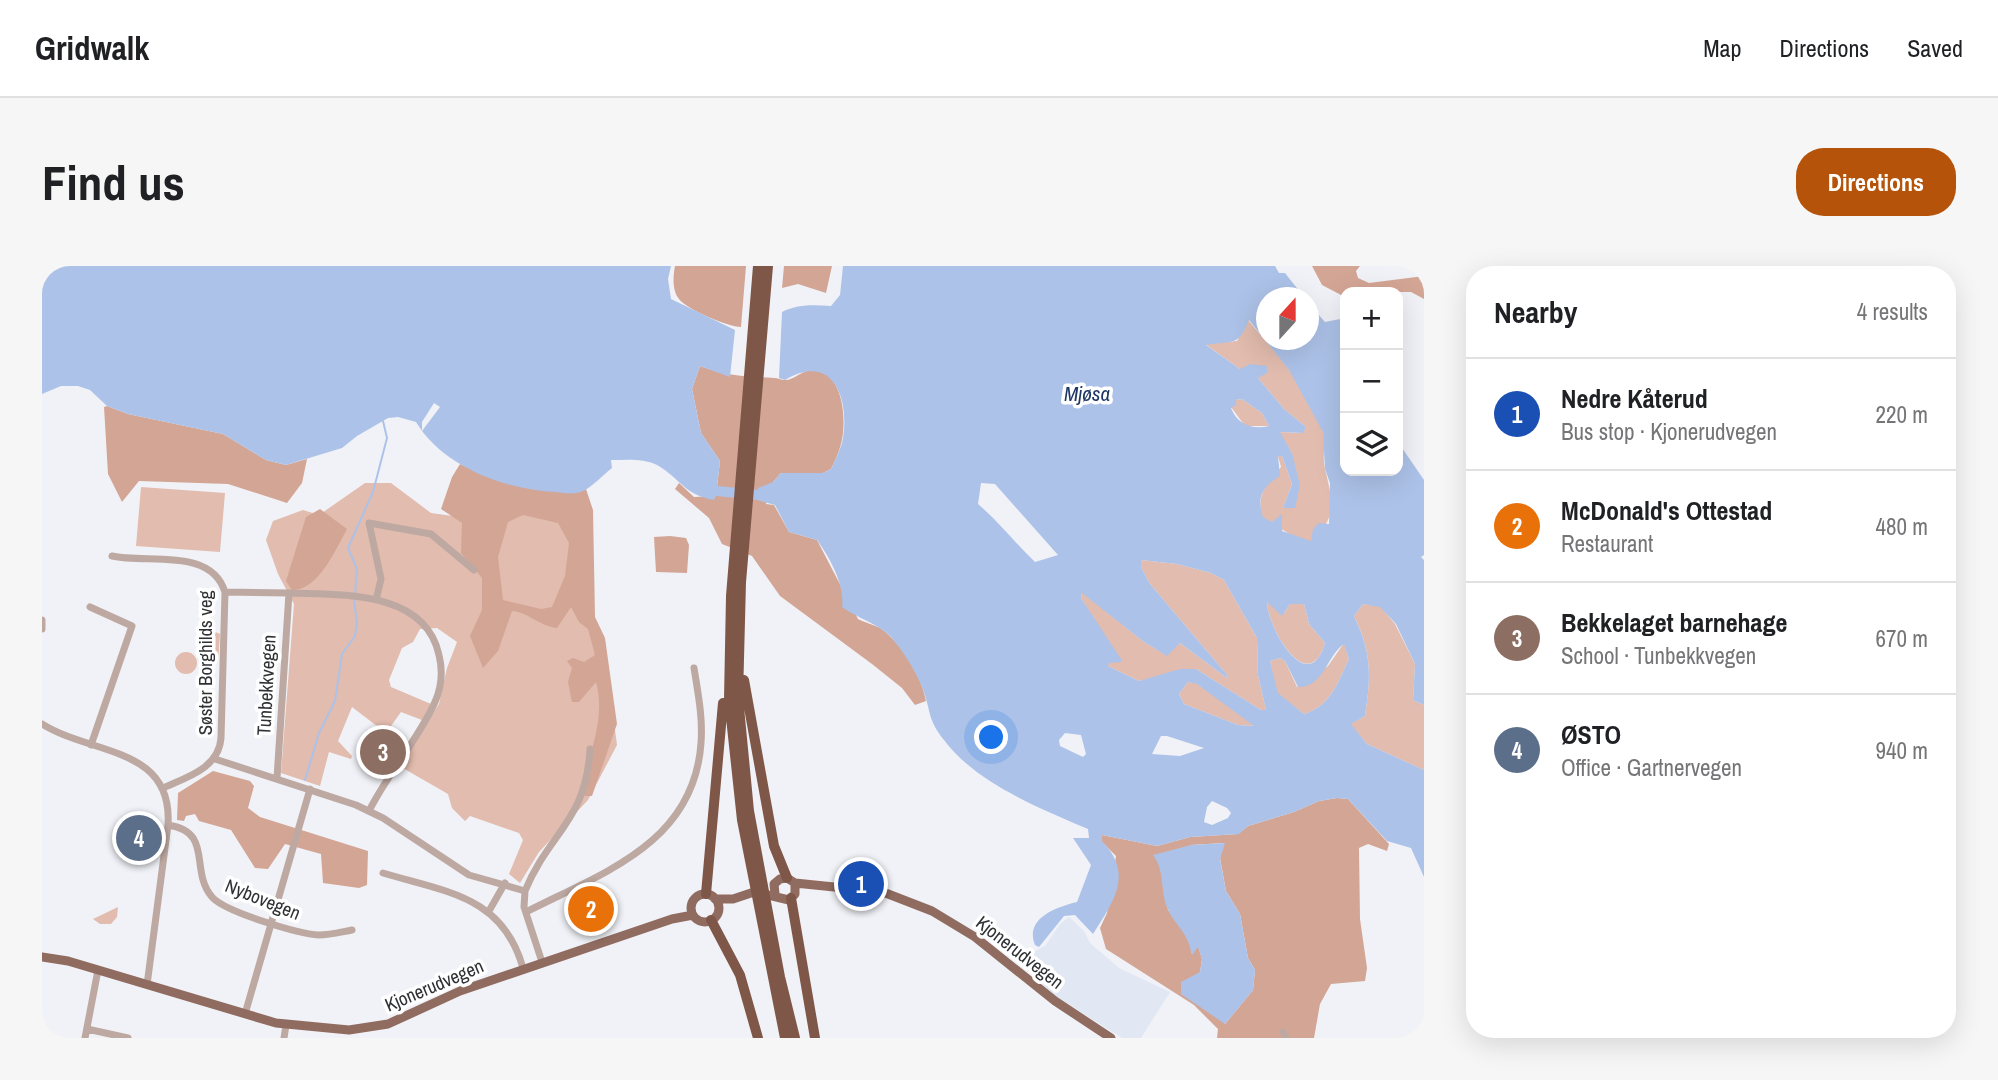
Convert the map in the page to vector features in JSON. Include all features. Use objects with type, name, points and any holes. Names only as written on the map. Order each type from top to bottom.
[{"type":"highway","points":[[746,478],[758,266]]},
{"type":"highway","points":[[713,901],[743,512],[768,266]]},
{"type":"highway","points":[[733,646],[732,750],[785,1038]]},
{"type":"highway","points":[[733,646],[774,846],[792,888],[815,1038]]},
{"type":"highway","points":[[764,917],[795,1038]]},
{"type":"highway","points":[[710,920],[740,975],[758,1038]]},
{"type":"main road","name":"Kjonerudvegen","points":[[775,889],[780,879],[792,888],[822,886],[883,892],[942,916],[975,937],[1055,1001],[1111,1038]]},
{"type":"main road","name":"Kjonerudvegen","points":[[775,889],[783,900],[792,888]]},
{"type":"main road","name":"Kjonerudvegen","points":[[42,957],[97,970],[286,1026],[341,1030],[388,1024],[460,991],[692,912],[694,899],[713,901],[775,889]]},
{"type":"main road","points":[[692,912],[703,922],[710,920],[713,901]]},
{"type":"street","points":[[376,600],[381,579],[369,534],[369,523],[431,534],[474,570]]},
{"type":"street","name":"Søster Borghilds veg","points":[[112,556],[199,564],[216,576],[225,592],[221,744],[215,759],[163,788]]},
{"type":"street","points":[[225,592],[289,593],[376,600],[401,609],[425,625],[437,645],[442,678],[433,706],[369,811]]},
{"type":"street","name":"Tunbekkvegen","points":[[277,778],[289,593]]},
{"type":"street","points":[[90,607],[132,626],[90,745]]},
{"type":"street","points":[[42,620],[42,629]]},
{"type":"street","points":[[526,912],[632,858],[679,810],[694,779],[701,744],[694,668]]},
{"type":"street","points":[[42,724],[141,764],[163,788],[168,802],[168,825],[147,985]]},
{"type":"street","points":[[542,962],[526,912],[525,891],[579,806],[588,777],[590,749]]},
{"type":"street","points":[[215,759],[369,811],[469,874],[525,891]]},
{"type":"street","points":[[245,1014],[310,789]]},
{"type":"street","name":"Nybovegen","points":[[168,825],[181,827],[194,837],[205,884],[217,901],[272,923],[317,935],[352,930]]},
{"type":"street","points":[[383,873],[472,901],[489,911],[516,943],[523,968]]},
{"type":"street","points":[[489,911],[505,883]]},
{"type":"street","points":[[85,1038],[97,970]]},
{"type":"street","points":[[284,1038],[286,1026]]},
{"type":"street","points":[[87,1029],[128,1038]]},
{"type":"shaded area","points":[[675,266],[746,266],[741,327],[708,317],[683,303],[674,288]]},
{"type":"shaded area","points":[[784,266],[832,266],[826,293],[798,284],[782,288]]},
{"type":"shaded area","points":[[1312,266],[1360,266],[1356,271],[1358,278],[1369,283],[1424,276],[1424,299],[1411,292],[1403,292],[1403,287],[1340,287],[1340,294],[1322,285]]},
{"type":"shaded area","points":[[1248,320],[1256,330],[1256,350],[1273,350],[1301,387],[1318,417],[1323,432],[1324,464],[1331,508],[1326,524],[1311,542],[1296,538],[1262,517],[1260,502],[1271,478],[1281,467],[1278,456],[1282,456],[1292,484],[1283,508],[1295,508],[1292,453],[1279,432],[1302,433],[1306,427],[1284,409],[1258,378],[1240,369],[1205,344],[1237,341]]},
{"type":"shaded area","points":[[700,366],[729,374],[785,380],[815,370],[825,373],[832,380],[841,400],[844,424],[840,447],[831,469],[823,473],[781,473],[773,482],[766,504],[774,505],[789,532],[817,540],[858,619],[883,630],[898,644],[916,672],[926,701],[915,705],[902,688],[780,596],[752,556],[722,544],[709,518],[675,489],[679,483],[694,497],[716,496],[720,461],[701,433],[692,389]]},
{"type":"shaded area","points":[[1242,399],[1262,413],[1269,426],[1245,426],[1231,407],[1236,400]]},
{"type":"shaded area","points":[[104,407],[128,414],[223,434],[266,460],[286,465],[307,459],[302,483],[287,503],[228,484],[139,481],[122,502],[108,474]]},
{"type":"shaded area","points":[[460,464],[469,468],[586,489],[593,510],[595,617],[605,638],[617,724],[592,796],[585,796],[580,788],[596,735],[599,695],[596,682],[579,702],[572,702],[568,682],[572,668],[567,661],[573,658],[584,662],[595,655],[588,629],[579,622],[571,607],[557,628],[512,611],[498,651],[483,668],[470,636],[482,610],[482,578],[461,553],[462,523],[441,509],[452,477]],"holes":[[[523,515],[558,523],[569,543],[565,576],[552,607],[541,609],[503,600],[498,557],[508,522]]]},
{"type":"shaded area","points":[[365,483],[391,483],[431,513],[453,516],[503,510],[588,516],[590,616],[603,638],[617,745],[588,800],[539,852],[520,883],[509,874],[523,840],[519,833],[470,816],[465,821],[452,808],[448,794],[401,767],[400,763],[439,704],[447,668],[457,642],[437,628],[420,629],[413,642],[402,648],[389,680],[391,687],[431,704],[422,720],[401,712],[386,733],[352,707],[338,741],[352,756],[351,759],[329,752],[320,786],[281,773],[294,604],[278,574],[266,540],[273,521],[303,510],[319,515]]},
{"type":"shaded area","points":[[141,487],[225,493],[220,552],[136,546]]},
{"type":"shaded area","points":[[320,509],[347,529],[318,576],[310,584],[292,590],[286,581],[306,517]]},
{"type":"shaded area","points":[[654,537],[686,538],[689,545],[687,573],[656,572]]},
{"type":"shaded area","points":[[1141,560],[1177,564],[1211,573],[1224,580],[1257,638],[1258,675],[1266,710],[1261,710],[1196,669],[1139,681],[1108,666],[1100,629],[1081,598],[1082,592],[1144,642],[1166,655],[1180,643],[1227,678],[1228,676],[1150,584],[1141,567]]},
{"type":"shaded area","points":[[1267,602],[1284,613],[1290,604],[1304,604],[1309,624],[1325,643],[1318,658],[1309,664],[1299,661],[1290,652],[1274,626]]},
{"type":"shaded area","points":[[1363,604],[1380,606],[1395,624],[1415,664],[1413,700],[1424,705],[1424,770],[1367,744],[1350,724],[1365,716],[1367,702],[1367,653],[1354,616]]},
{"type":"shaded area","points":[[213,631],[220,634],[218,663],[203,658]]},
{"type":"shaded area","points":[[1344,643],[1349,659],[1337,685],[1320,706],[1304,714],[1277,693],[1270,661],[1280,658],[1285,661],[1297,687],[1328,666]]},
{"type":"shaded area","points":[[186,652],[194,655],[197,663],[194,671],[186,674],[178,671],[175,663],[178,655]]},
{"type":"shaded area","points":[[1188,682],[1197,683],[1255,724],[1254,726],[1238,725],[1184,704],[1179,694]]},
{"type":"shaded area","points":[[213,771],[250,781],[254,786],[248,808],[260,817],[368,851],[367,885],[359,888],[323,883],[321,854],[285,844],[268,869],[255,868],[231,830],[199,821],[195,814],[186,816],[184,821],[177,820],[178,793]]},
{"type":"shaded area","points":[[1348,799],[1389,844],[1387,851],[1368,844],[1359,848],[1360,919],[1367,968],[1365,981],[1331,984],[1320,1004],[1314,1038],[1217,1038],[1218,1029],[1194,1005],[1106,949],[1100,928],[1107,913],[1116,856],[1101,841],[1102,835],[1157,846],[1190,837],[1238,834],[1248,826],[1319,801]],"holes":[[[1224,843],[1220,858],[1226,891],[1240,914],[1248,958],[1255,970],[1253,990],[1225,1024],[1192,979],[1200,972],[1202,959],[1198,946],[1192,954],[1188,936],[1168,910],[1160,864],[1191,845]]]},
{"type":"shaded area","points":[[118,907],[117,917],[111,924],[100,924],[93,919]]},
{"type":"shaded area","points":[[1069,917],[1084,931],[1090,943],[1119,968],[1170,992],[1141,1038],[1122,1038],[1054,995],[1027,969],[1024,956],[1045,946],[1060,924]]},
{"type":"water","points":[[42,266],[671,266],[668,279],[671,299],[735,330],[730,377],[700,366],[692,389],[701,433],[720,461],[716,496],[714,500],[704,498],[657,465],[634,460],[611,460],[612,468],[580,492],[566,493],[517,487],[477,473],[459,463],[442,452],[416,422],[398,417],[388,418],[342,448],[286,465],[266,460],[223,434],[128,414],[107,406],[90,390],[78,386],[61,386],[42,394]]},
{"type":"water","name":"Mjøsa","points":[[843,266],[1275,266],[1279,273],[1285,273],[1296,287],[1256,287],[1256,329],[1249,320],[1237,339],[1206,345],[1240,369],[1250,364],[1267,366],[1267,373],[1258,378],[1284,409],[1306,427],[1303,433],[1280,432],[1292,453],[1300,485],[1295,508],[1283,508],[1292,484],[1282,456],[1278,456],[1280,476],[1265,488],[1260,504],[1263,517],[1272,522],[1282,514],[1282,531],[1311,541],[1313,529],[1319,523],[1329,524],[1330,483],[1325,469],[1323,432],[1289,370],[1273,350],[1319,350],[1319,315],[1325,322],[1340,319],[1340,476],[1403,476],[1403,449],[1424,480],[1424,555],[1421,557],[1424,560],[1424,705],[1413,700],[1415,664],[1396,624],[1380,607],[1363,604],[1354,616],[1367,653],[1368,689],[1365,716],[1351,724],[1367,744],[1424,770],[1424,877],[1411,848],[1387,841],[1348,799],[1319,801],[1248,826],[1239,834],[1190,837],[1157,846],[1102,835],[1102,841],[1112,853],[1117,865],[1119,876],[1114,899],[1101,922],[1093,934],[1075,915],[1064,916],[1039,947],[1035,945],[1034,928],[1038,921],[1060,907],[1077,902],[1091,865],[1073,838],[1089,838],[1088,829],[1010,793],[974,770],[958,756],[935,727],[918,678],[896,643],[880,628],[842,607],[839,581],[817,540],[789,532],[775,505],[757,500],[758,488],[773,482],[781,473],[823,473],[831,469],[842,443],[844,411],[841,397],[827,376],[816,372],[802,373],[785,380],[779,378],[782,312],[800,306],[831,306],[840,295]],"holes":[[[1242,399],[1262,413],[1269,426],[1251,426],[1241,422],[1231,408],[1236,405],[1236,400]],[[981,483],[995,484],[1058,555],[1035,562],[978,504]],[[1141,560],[1177,564],[1211,573],[1224,580],[1257,638],[1258,675],[1266,710],[1261,710],[1196,669],[1180,669],[1139,681],[1108,666],[1109,663],[1121,662],[1121,659],[1081,598],[1082,593],[1144,642],[1167,656],[1180,643],[1227,678],[1150,584],[1141,567]],[[1267,602],[1282,616],[1290,604],[1304,604],[1309,624],[1325,643],[1318,659],[1309,664],[1299,661],[1281,641]],[[1344,644],[1349,659],[1337,685],[1320,706],[1304,714],[1278,693],[1270,661],[1280,658],[1285,661],[1298,687],[1307,686],[1319,677]],[[1188,682],[1197,684],[1254,726],[1238,725],[1184,704],[1179,694]],[[1065,733],[1081,735],[1086,754],[1083,757],[1060,746],[1059,740]],[[1161,736],[1204,748],[1180,756],[1152,754]],[[1212,801],[1231,813],[1228,818],[1212,825],[1204,822],[1207,807]]]},
{"type":"water","points":[[1225,843],[1220,859],[1226,891],[1240,914],[1248,958],[1255,970],[1253,990],[1225,1024],[1181,994],[1181,982],[1200,972],[1202,959],[1198,947],[1192,955],[1187,939],[1170,914],[1159,867],[1153,855],[1191,845]]},
{"type":"pier","points":[[434,403],[440,407],[422,431],[422,422]]},
{"type":"waterway","points":[[355,594],[357,569],[348,548],[373,492],[387,438],[383,421]]},
{"type":"waterway","points":[[717,491],[758,495]]},
{"type":"waterway","points":[[305,780],[319,733],[335,701],[342,654],[355,636],[357,623],[354,600]]},
{"type":"place","name":"Bekkelaget barnehage","points":[[383,752]]},
{"type":"place","name":"ØSTO","points":[[139,838]]},
{"type":"place","name":"Nedre Kåterud","points":[[861,884]]},
{"type":"place","name":"McDonald's Ottestad","points":[[591,909]]}]
